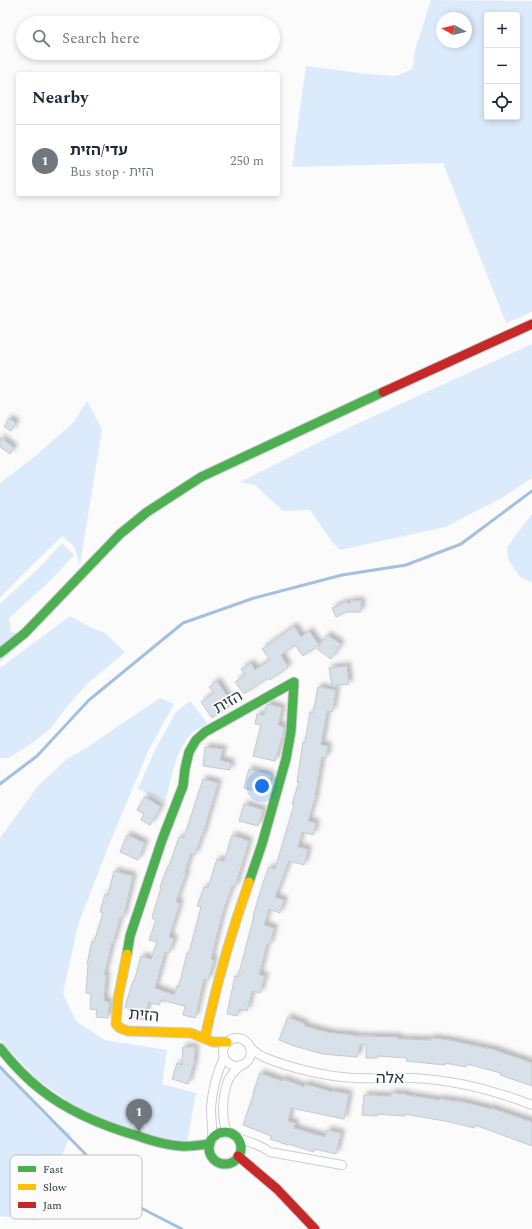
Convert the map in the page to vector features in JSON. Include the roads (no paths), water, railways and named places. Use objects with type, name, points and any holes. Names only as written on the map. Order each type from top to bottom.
[{"type":"street","points":[[0,653],[26,634],[120,534],[147,512],[201,477],[532,324]]},
{"type":"street","name":"הזית","points":[[205,1038],[213,1001],[226,954],[239,910],[262,844],[286,759],[294,682],[206,732],[196,740],[189,752],[183,786],[162,840],[130,936],[118,998],[116,1024],[120,1028],[128,1031],[191,1033],[213,1042],[227,1042]]},
{"type":"street","points":[[224,1057],[218,1071],[211,1106],[212,1132],[210,1154],[221,1163],[231,1162],[238,1156],[240,1147],[233,1135],[225,1129],[223,1118],[223,1107],[228,1080],[231,1075],[247,1061],[251,1053],[248,1044],[240,1039],[231,1040],[227,1042],[223,1049],[224,1057],[228,1064],[240,1066]]},
{"type":"street","points":[[0,1048],[29,1080],[50,1097],[94,1122],[123,1133],[180,1146],[210,1142],[215,1135],[225,1132],[254,1142],[270,1152],[342,1165]]},
{"type":"street","name":"אלה","points":[[250,1048],[272,1060],[332,1076],[436,1080],[481,1088],[510,1096],[532,1105]]},
{"type":"street","points":[[238,1156],[277,1189],[315,1229]]},
{"type":"waterway","points":[[0,784],[37,756],[89,700],[183,623],[254,598],[342,575],[406,565],[461,544],[532,491]]},
{"type":"waterway","points":[[0,1067],[86,1155]]},
{"type":"waterway","points":[[142,1209],[182,1229]]},
{"type":"place","name":"עדי/הזית","points":[[139,1132]]}]
